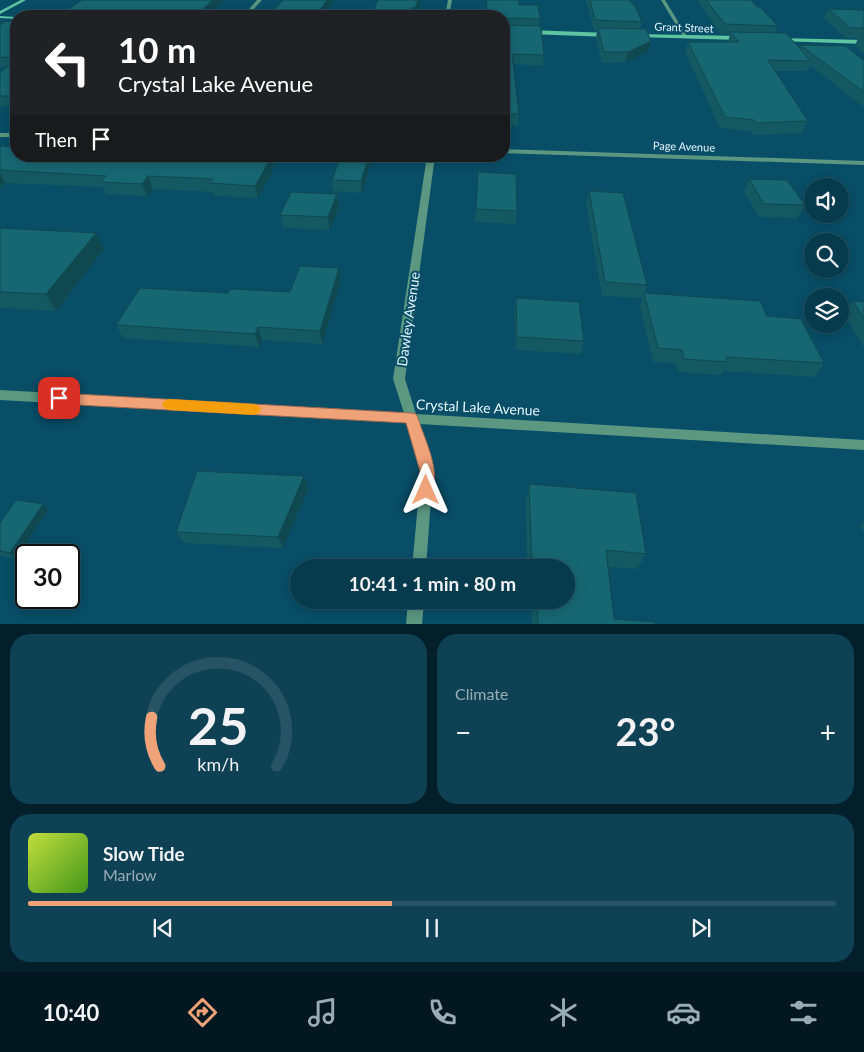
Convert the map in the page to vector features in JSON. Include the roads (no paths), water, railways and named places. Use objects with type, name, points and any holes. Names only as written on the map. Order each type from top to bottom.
[{"type":"street","points":[[0,13],[24,0]]},
{"type":"street","points":[[251,10],[260,0]]},
{"type":"street","points":[[663,0],[686,37]]},
{"type":"street","points":[[510,31],[619,35]]},
{"type":"street","name":"Grant Street","points":[[628,35],[745,38]]},
{"type":"street","points":[[775,39],[864,42]]},
{"type":"street","name":"Page Avenue","points":[[510,151],[864,163]]},
{"type":"street","name":"Dawley Avenue","points":[[420,559],[427,471],[399,378],[430,162]]},
{"type":"street","name":"Crystal Lake Avenue","points":[[0,395],[864,445]]},
{"type":"street","points":[[414,624],[415,609]]}]
